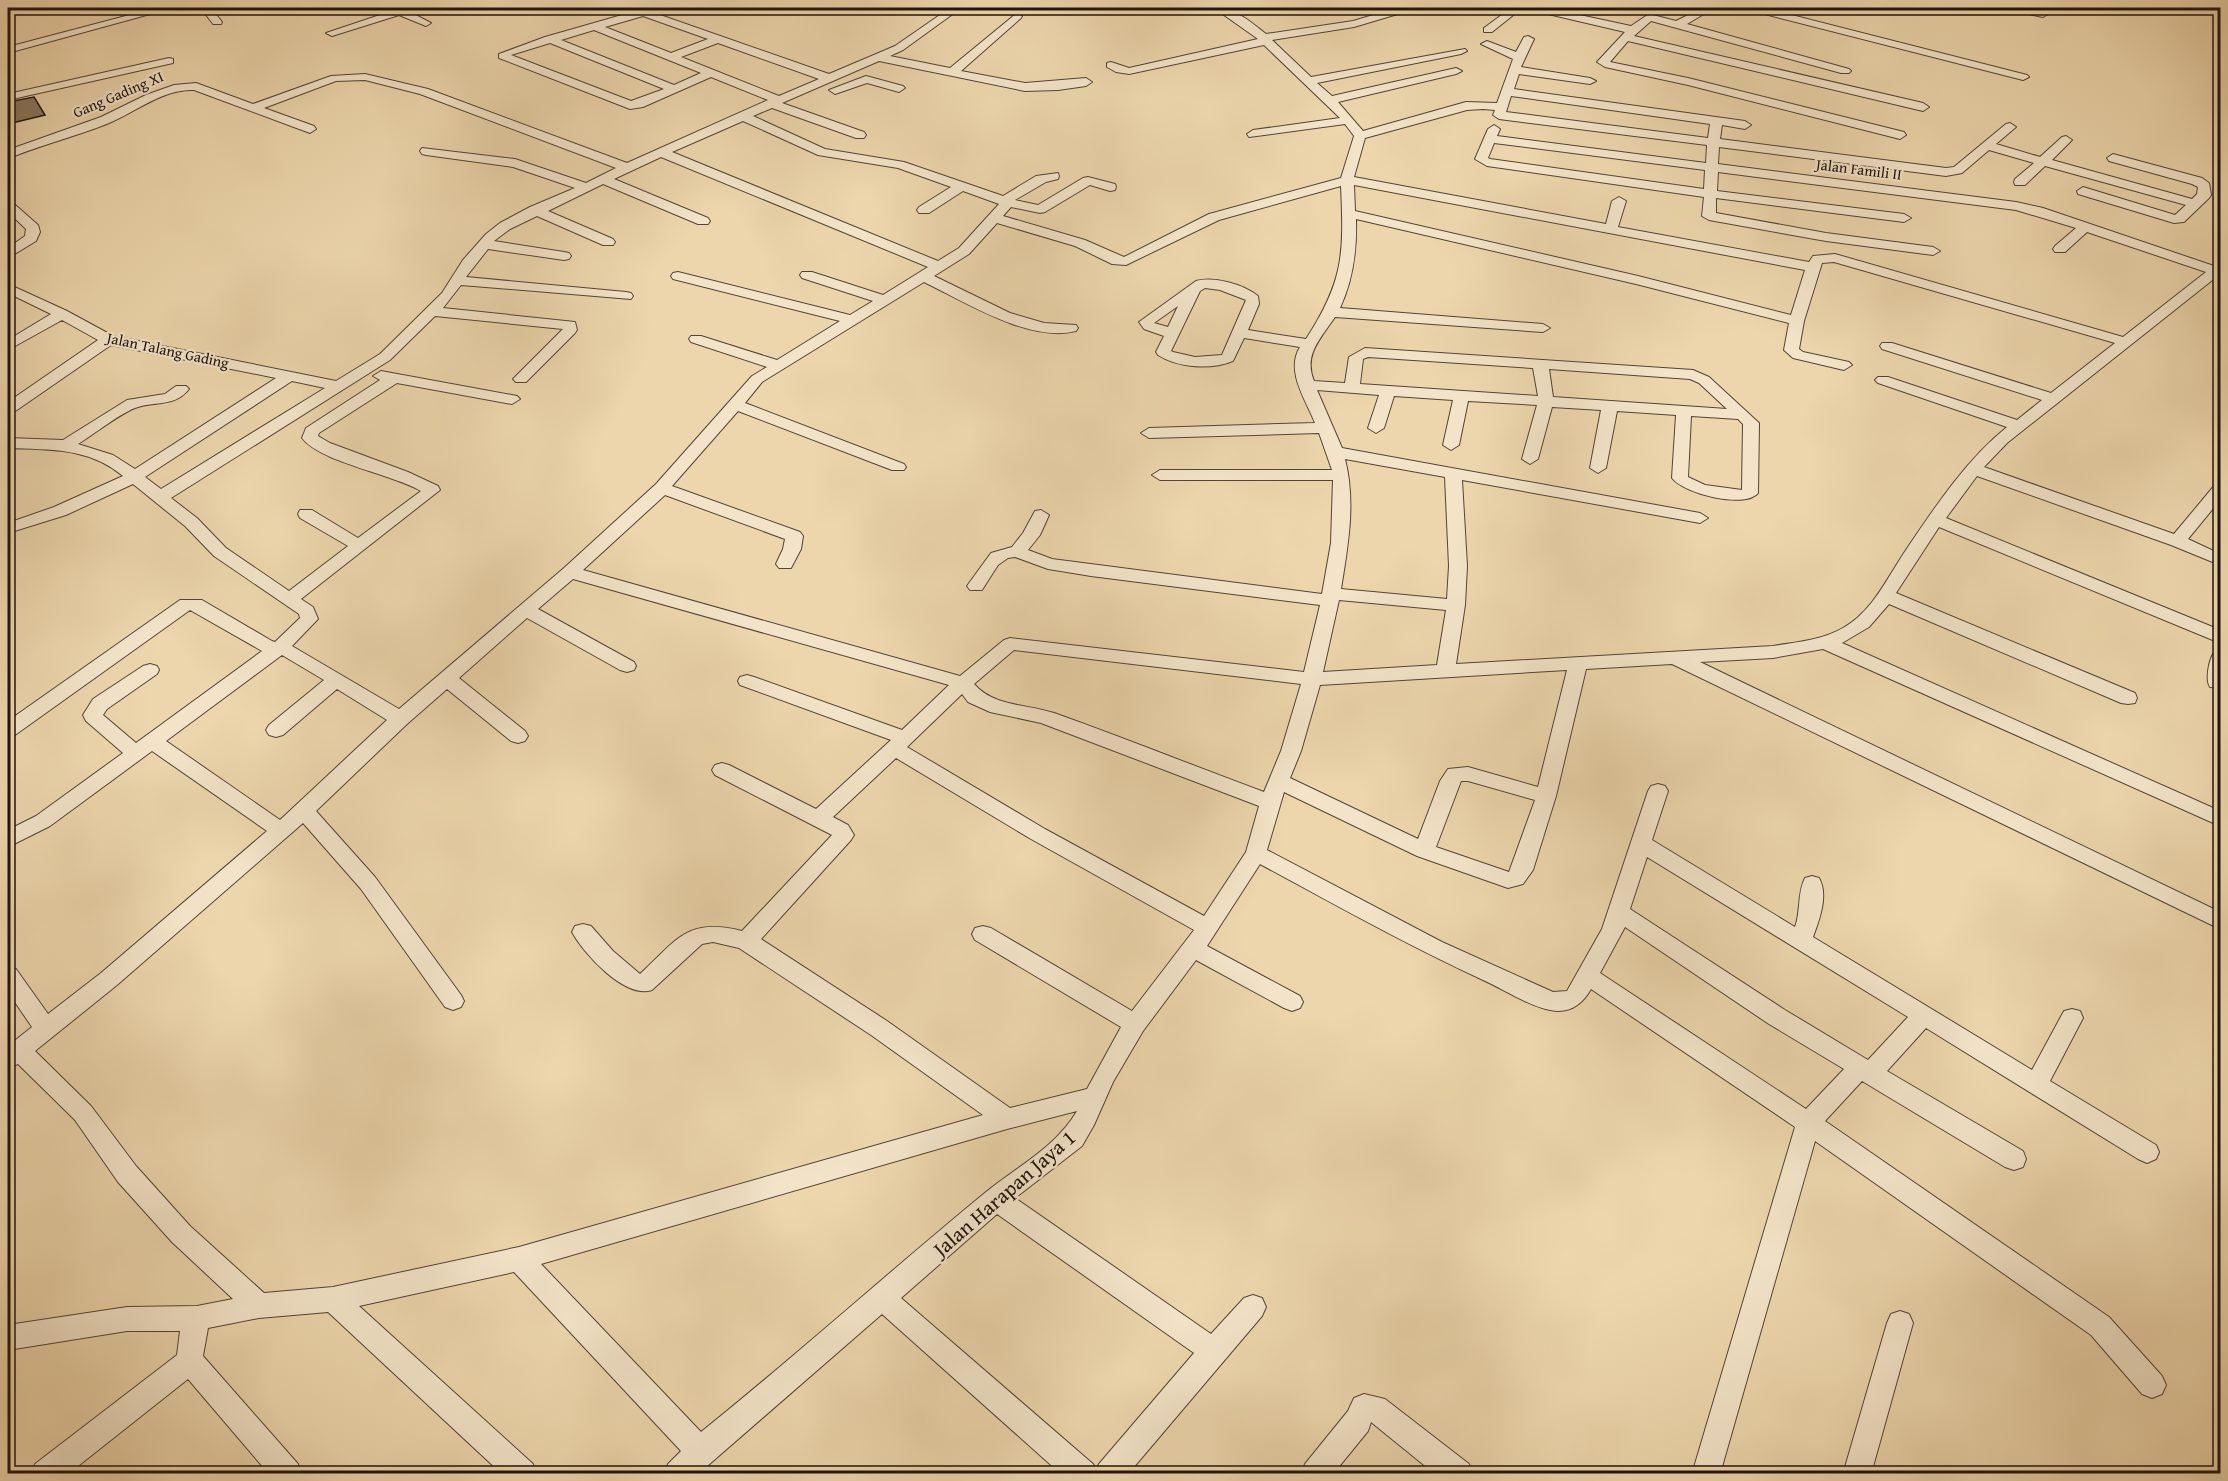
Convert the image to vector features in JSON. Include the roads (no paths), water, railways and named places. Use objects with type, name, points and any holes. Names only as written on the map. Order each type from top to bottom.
[{"type":"street","points":[[8,50],[167,8]]},
{"type":"street","points":[[206,8],[217,22]]},
{"type":"street","points":[[160,497],[385,357],[433,311],[459,281],[468,263],[484,244],[505,226],[661,152],[907,43],[956,8]]},
{"type":"street","points":[[1219,8],[1240,18],[1263,36],[1330,100],[1360,136]]},
{"type":"street","points":[[1263,36],[1354,24],[1407,8]]},
{"type":"street","points":[[1488,30],[1517,8]]},
{"type":"street","points":[[1535,8],[1708,55],[1923,106]]},
{"type":"street","points":[[1677,25],[1710,8]]},
{"type":"street","points":[[1753,8],[2023,77]]},
{"type":"street","points":[[2013,8],[2043,14]]},
{"type":"street","points":[[332,33],[404,9],[426,23]]},
{"type":"street","points":[[711,73],[639,104],[627,105],[503,56],[549,39],[643,12],[828,78]]},
{"type":"street","points":[[953,72],[1017,16]]},
{"type":"street","points":[[1845,70],[1649,16],[1628,33],[1603,62],[1900,135]]},
{"type":"street","points":[[1111,65],[1120,70],[1129,71],[1263,36],[1301,22]]},
{"type":"street","points":[[593,26],[860,135]]},
{"type":"street","points":[[549,39],[674,89]]},
{"type":"street","points":[[672,57],[717,39]]},
{"type":"street","points":[[1528,39],[1519,57],[1481,159],[1487,162],[1712,195],[1904,218]]},
{"type":"street","points":[[1487,44],[1519,57]]},
{"type":"street","points":[[1308,81],[1461,51]]},
{"type":"street","points":[[877,57],[1025,87],[1058,87],[1086,82]]},
{"type":"street","points":[[8,97],[169,61]]},
{"type":"street","points":[[1516,70],[1590,81]]},
{"type":"street","points":[[1330,100],[1456,71]]},
{"type":"street","points":[[253,108],[335,78],[365,77],[424,91],[627,168]]},
{"type":"street","points":[[835,90],[866,79],[899,88]]},
{"type":"street","points":[[813,85],[856,96]]},
{"type":"street","name":"Gang Gading XI","points":[[8,154],[104,120],[182,86],[196,87],[310,129]]},
{"type":"street","points":[[1507,92],[1745,125]]},
{"type":"street","points":[[1360,136],[1466,106],[1483,105],[1500,111],[1713,143],[1946,172],[1958,170],[2010,127]]},
{"type":"street","points":[[742,116],[822,153],[900,165],[1006,202],[1040,209],[1088,181],[1110,187]]},
{"type":"street","points":[[1253,134],[1348,120]]},
{"type":"street","points":[[1718,121],[1711,166],[1712,195],[1709,216],[1712,218],[1826,237],[1933,251]]},
{"type":"street","points":[[1237,333],[1309,344],[1331,312],[1340,292],[1346,268],[1350,240],[1347,180],[1360,136]]},
{"type":"street","name":"Jalan Famili II","points":[[1489,139],[2016,206],[2218,270]]},
{"type":"street","points":[[2020,182],[2066,140]]},
{"type":"street","points":[[1988,146],[2099,176],[2200,199],[2220,200]]},
{"type":"street","points":[[426,152],[515,163],[585,187]]},
{"type":"street","points":[[661,152],[940,267]]},
{"type":"street","points":[[2072,201],[2099,176],[2116,154],[2197,181],[2204,186],[2200,199],[2179,219],[2083,191]]},
{"type":"street","points":[[259,1306],[181,1234],[127,1174],[83,1113],[13,1054],[117,972],[304,812],[400,719],[570,572],[662,488],[757,379],[940,267],[973,244],[1006,202],[1041,179],[1053,176]]},
{"type":"street","points":[[602,179],[703,221]]},
{"type":"street","points":[[994,218],[1080,243],[1117,261],[1126,261],[1214,217],[1347,180],[1813,267]]},
{"type":"street","points":[[924,210],[960,187]]},
{"type":"street","points":[[1611,229],[1619,201]]},
{"type":"street","points":[[8,206],[33,232],[31,238],[8,254]]},
{"type":"street","points":[[535,210],[608,242]]},
{"type":"street","points":[[1348,213],[1638,280],[1797,321]]},
{"type":"street","points":[[2060,249],[2085,227]]},
{"type":"street","points":[[1826,237],[1828,258]]},
{"type":"street","points":[[484,244],[564,256]]},
{"type":"street","points":[[1844,365],[1798,355],[1791,351],[1797,321],[1813,267],[1818,259],[1828,258],[2126,342]]},
{"type":"street","points":[[818,819],[963,683],[1010,644],[1312,679],[1773,652],[1824,642],[1857,627],[1887,596],[1912,553],[1989,453],[2019,426],[2218,270]]},
{"type":"street","points":[[807,275],[885,300]]},
{"type":"street","points":[[678,276],[852,320]]},
{"type":"street","points":[[924,276],[1005,316],[1043,327],[1071,328]]},
{"type":"street","points":[[459,281],[627,296]]},
{"type":"street","points":[[1173,334],[1149,326],[1146,322],[1201,284],[1213,283],[1248,295],[1253,299],[1228,358],[1217,362],[1167,355],[1163,352],[1173,334],[1194,289]]},
{"type":"street","name":"Jalan Talang Gading","points":[[9,290],[62,314],[108,340],[338,386]]},
{"type":"street","points":[[433,311],[570,325],[570,330],[521,379]]},
{"type":"street","points":[[1331,312],[1543,328]]},
{"type":"street","points":[[8,346],[62,314]]},
{"type":"street","points":[[696,339],[777,365]]},
{"type":"street","points":[[10,405],[108,340]]},
{"type":"street","name":"Jalan Harapan Jaya 1","points":[[678,1473],[700,1451],[996,1199],[1073,1138],[1086,1118],[1094,1097],[1135,1024],[1208,928],[1256,853],[1275,791],[1291,751],[1312,679],[1330,597],[1342,517],[1341,476],[1335,452],[1323,428],[1301,369],[1304,353],[1309,344]]},
{"type":"street","points":[[1887,346],[2054,399]]},
{"type":"street","points":[[1352,387],[1356,357],[1365,352],[1693,375],[1704,380],[1751,423],[1750,493],[1744,495],[1694,487],[1680,478],[1684,411]]},
{"type":"street","points":[[1530,459],[1546,401],[1540,363]]},
{"type":"street","points":[[361,372],[512,399]]},
{"type":"street","points":[[8,528],[60,511],[112,489],[290,376]]},
{"type":"street","points":[[288,600],[432,490],[418,481],[354,461],[313,440],[310,435],[393,379]]},
{"type":"street","points":[[1883,380],[2019,426]]},
{"type":"street","points":[[1306,385],[1743,415]]},
{"type":"street","points":[[66,445],[132,403],[170,398],[181,389]]},
{"type":"street","points":[[1376,428],[1388,390]]},
{"type":"street","points":[[1451,445],[1462,395]]},
{"type":"street","points":[[736,405],[898,467]]},
{"type":"street","points":[[1598,468],[1610,405]]},
{"type":"street","points":[[1149,433],[1323,428]]},
{"type":"street","points":[[8,443],[66,445],[107,458],[134,476],[191,522],[220,552],[310,615],[309,619],[279,648],[43,821],[8,839]]},
{"type":"street","points":[[1335,452],[1700,518]]},
{"type":"street","points":[[1976,470],[2177,541],[2220,560]]},
{"type":"street","points":[[1446,670],[1452,619],[1456,605],[1458,566],[1453,472]]},
{"type":"street","points":[[1160,475],[1341,476]]},
{"type":"street","points":[[662,488],[794,536],[792,549],[785,564]]},
{"type":"street","points":[[2177,541],[2215,506],[2220,490]]},
{"type":"street","points":[[306,514],[360,546]]},
{"type":"street","points":[[1017,552],[1031,535],[1041,515]]},
{"type":"street","points":[[1937,520],[2220,637]]},
{"type":"street","points":[[976,586],[998,554],[1006,551],[1017,552],[1048,564],[1091,571],[1129,573],[1330,597],[1456,605]]},
{"type":"street","points":[[570,572],[963,683],[975,697],[990,704],[1044,717],[1275,791],[1424,851],[1508,880],[1516,878],[1531,844],[1546,796],[1578,663]]},
{"type":"street","points":[[1887,596],[2128,698]]},
{"type":"street","points":[[8,730],[186,604],[196,604],[268,647],[292,652],[400,719]]},
{"type":"street","points":[[526,610],[627,666]]},
{"type":"street","points":[[1824,642],[2220,819]]},
{"type":"street","points":[[1676,658],[2220,921]]},
{"type":"street","points":[[2217,683],[2220,658]]},
{"type":"street","points":[[150,670],[100,704],[93,715],[96,721],[144,747],[281,831]]},
{"type":"street","points":[[447,679],[518,736]]},
{"type":"street","points":[[276,730],[336,680]]},
{"type":"street","points":[[747,681],[900,743],[1038,834],[1208,928]]},
{"type":"street","points":[[722,770],[841,830],[844,835],[747,941]]},
{"type":"street","points":[[1424,851],[1450,781],[1455,774],[1468,774],[1546,796]]},
{"type":"street","points":[[1256,853],[1434,948],[1551,1001],[1566,1001],[1575,997],[1613,930],[1658,791]]},
{"type":"street","points":[[304,812],[368,883],[453,1000]]},
{"type":"street","points":[[1641,843],[2147,1152]]},
{"type":"street","points":[[1801,940],[1810,917],[1812,884]]},
{"type":"street","points":[[1618,912],[1777,1017],[2014,1159]]},
{"type":"street","points":[[583,932],[605,957],[640,984],[644,984],[694,938],[702,934],[713,933],[747,941],[879,1028],[1007,1119]]},
{"type":"street","points":[[982,934],[1135,1024]]},
{"type":"street","points":[[1192,948],[1292,1002]]},
{"type":"street","points":[[8,975],[46,1029]]},
{"type":"street","points":[[1588,976],[1808,1123],[2100,1326],[2152,1385]]},
{"type":"street","points":[[1706,1473],[1808,1123],[1924,1016]]},
{"type":"street","points":[[2036,1084],[2072,1018]]},
{"type":"street","points":[[8,1337],[127,1319],[197,1318],[259,1306],[333,1299],[519,1259],[1007,1119],[1094,1097]]},
{"type":"street","points":[[996,1199],[1213,1351]]},
{"type":"street","points":[[519,1259],[700,1451]]},
{"type":"street","points":[[882,1298],[1083,1473]]},
{"type":"street","points":[[333,1299],[523,1473]]},
{"type":"street","points":[[1109,1473],[1253,1307]]},
{"type":"street","points":[[197,1318],[190,1345],[190,1361],[288,1473]]},
{"type":"street","points":[[1857,1473],[1900,1323]]},
{"type":"street","points":[[45,1473],[190,1361]]},
{"type":"street","points":[[1315,1473],[1358,1421],[1364,1407],[1375,1408],[1413,1440],[1459,1473]]}]
